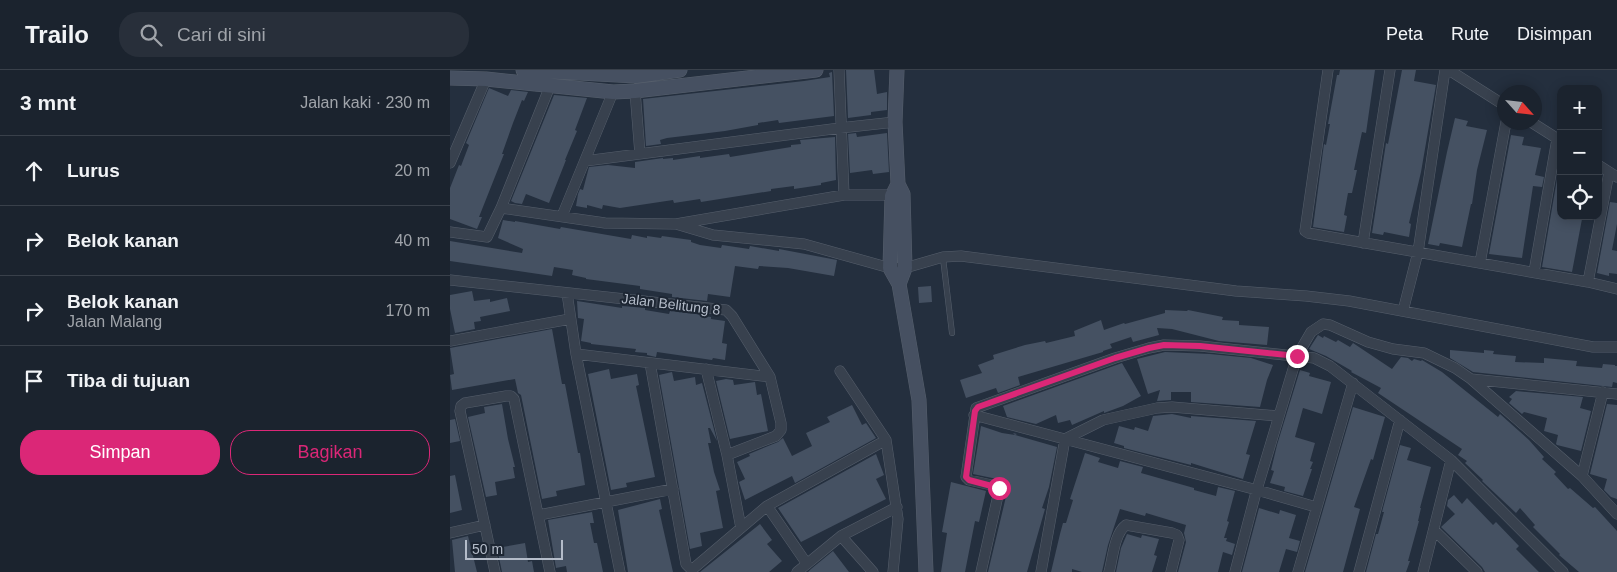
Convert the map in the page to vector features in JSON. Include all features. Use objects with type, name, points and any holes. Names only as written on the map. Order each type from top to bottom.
[{"type":"street","points":[[524,70],[636,76],[680,70]]},
{"type":"street","points":[[450,78],[486,79],[613,92],[816,70]]},
{"type":"street","points":[[839,70],[844,195]]},
{"type":"street","points":[[897,70],[895,122],[898,191],[905,268],[899,284]]},
{"type":"street","points":[[1328,70],[1304,229],[1308,233],[1617,288]]},
{"type":"street","points":[[1363,242],[1390,70]]},
{"type":"street","points":[[1403,311],[1418,252],[1445,70]]},
{"type":"street","points":[[1449,70],[1497,101]]},
{"type":"street","points":[[578,72],[586,89]]},
{"type":"street","points":[[450,163],[454,145],[486,79]]},
{"type":"street","points":[[450,232],[487,237],[501,208],[550,86]]},
{"type":"street","points":[[635,91],[640,154]]},
{"type":"street","points":[[562,216],[613,92]]},
{"type":"street","points":[[585,161],[895,122]]},
{"type":"street","points":[[1542,129],[1557,139]]},
{"type":"street","points":[[1480,263],[1505,130]]},
{"type":"street","points":[[1534,272],[1557,151]]},
{"type":"street","points":[[1588,282],[1613,175],[1602,168]]},
{"type":"street","points":[[501,208],[618,224],[676,224],[844,195],[898,191]]},
{"type":"street","points":[[898,191],[890,268],[899,284],[919,400],[926,572]]},
{"type":"street","points":[[676,224],[713,235],[804,244],[890,268],[905,268],[943,257],[962,256],[1236,292],[1306,296],[1403,311],[1593,347],[1617,347]]},
{"type":"street","name":"Jalan Belitung 8","points":[[450,280],[726,310],[732,316],[770,377],[781,423],[781,430],[776,436],[727,455]]},
{"type":"street","points":[[569,293],[570,319],[576,354],[620,572]]},
{"type":"street","points":[[450,341],[570,319]]},
{"type":"street","points":[[1235,572],[1297,356],[1311,332],[1322,324],[1330,325],[1368,342],[1432,356],[1471,378],[1582,476],[1617,514]]},
{"type":"street","points":[[981,572],[999,488],[969,480],[966,477],[974,415],[978,407],[1115,358],[1149,348],[1177,345],[1314,358],[1330,366],[1451,460],[1563,572]]},
{"type":"street","points":[[576,354],[770,377]]},
{"type":"street","points":[[650,363],[686,564],[690,568],[694,568],[767,506],[886,440]]},
{"type":"street","points":[[706,369],[727,455],[741,528]]},
{"type":"street","points":[[840,371],[886,440],[898,519],[893,572]]},
{"type":"street","points":[[1471,378],[1617,394]]},
{"type":"street","points":[[1298,572],[1353,383]]},
{"type":"street","points":[[1582,476],[1604,392]]},
{"type":"street","points":[[495,572],[460,411],[461,406],[465,403],[511,396],[514,400],[550,572]]},
{"type":"street","points":[[1065,439],[1115,416],[1157,408],[1172,407],[1279,416]]},
{"type":"street","points":[[974,415],[1257,490],[1316,508]]},
{"type":"street","points":[[1359,572],[1400,420]]},
{"type":"street","points":[[1090,426],[1092,446]]},
{"type":"street","points":[[1041,572],[1065,439]]},
{"type":"street","points":[[1423,572],[1451,460]]},
{"type":"street","points":[[539,515],[673,489]]},
{"type":"street","points":[[767,506],[807,564]]},
{"type":"street","points":[[797,572],[841,536],[897,507]]},
{"type":"street","points":[[450,532],[485,525]]},
{"type":"street","points":[[1109,572],[1119,534],[1126,525],[1177,535],[1179,540],[1171,572]]},
{"type":"street","points":[[1434,530],[1477,572]]},
{"type":"street","points":[[841,536],[873,572]]},
{"type":"lane","points":[[943,257],[952,333]]},
{"type":"building","points":[[846,70],[874,70],[877,94],[887,92],[887,110],[871,112],[871,115],[848,118]]},
{"type":"building","points":[[1340,70],[1375,70],[1366,133],[1362,132],[1354,170],[1357,170],[1352,193],[1348,193],[1344,215],[1347,216],[1344,232],[1313,227],[1324,144],[1326,145],[1337,75],[1339,75]]},
{"type":"building","points":[[1402,70],[1416,70],[1414,81],[1436,85],[1421,172],[1409,223],[1411,224],[1409,237],[1384,232],[1383,235],[1372,233],[1386,143],[1388,144]]},
{"type":"building","points":[[832,72],[834,116],[779,123],[778,120],[758,123],[758,125],[725,131],[667,138],[660,140],[661,144],[646,146],[643,99],[804,81],[830,77],[829,73]]},
{"type":"building","points":[[489,88],[508,96],[511,90],[528,92],[524,101],[522,100],[513,123],[502,154],[504,154],[479,217],[482,217],[477,229],[450,219],[450,188],[459,165],[461,166],[469,145],[466,143]]},
{"type":"building","points":[[554,95],[587,98],[575,130],[577,131],[549,203],[526,194],[522,204],[515,203],[511,201]]},
{"type":"building","points":[[1455,118],[1468,121],[1466,126],[1487,130],[1462,247],[1440,243],[1439,246],[1428,244]]},
{"type":"building","points":[[856,133],[857,137],[887,133],[889,172],[873,174],[872,170],[850,173],[848,134]]},
{"type":"building","points":[[1511,135],[1524,137],[1522,145],[1541,148],[1535,175],[1544,177],[1542,187],[1533,186],[1522,258],[1489,254]]},
{"type":"building","points":[[835,137],[836,180],[821,183],[821,185],[794,189],[794,186],[771,189],[771,191],[701,202],[700,199],[674,203],[673,200],[620,208],[603,205],[602,209],[587,205],[587,208],[576,206],[578,194],[580,189],[583,190],[589,167],[608,165],[635,168],[635,162],[663,158],[673,158],[673,160],[729,154],[730,157],[791,147],[791,145],[801,144],[800,140]]},
{"type":"building","points":[[1557,179],[1557,220],[1582,220],[1572,272],[1542,267]]},
{"type":"building","points":[[1610,202],[1617,203],[1617,224],[1612,250],[1617,251],[1617,274],[1609,273],[1609,276],[1597,273]]},
{"type":"building","points":[[503,220],[560,229],[561,227],[631,239],[632,235],[647,238],[647,236],[661,238],[662,236],[691,240],[691,242],[700,245],[721,248],[722,245],[749,249],[750,246],[779,251],[779,249],[837,260],[834,276],[788,268],[759,266],[758,269],[735,266],[730,297],[708,294],[707,301],[672,297],[672,294],[640,289],[640,286],[586,279],[572,275],[573,270],[554,267],[552,276],[450,261],[450,241],[522,253],[523,249],[498,238]]},
{"type":"building","points":[[931,286],[932,302],[919,303],[918,287]]},
{"type":"building","points":[[472,291],[474,301],[490,299],[490,302],[507,298],[510,311],[480,317],[481,321],[474,322],[475,329],[455,333],[450,309],[450,295]]},
{"type":"building","points":[[577,301],[622,308],[622,306],[645,308],[645,310],[669,314],[670,311],[704,315],[711,317],[711,319],[725,321],[722,343],[727,344],[725,360],[713,358],[712,360],[657,352],[656,357],[647,355],[647,353],[635,352],[636,349],[591,344],[581,341],[584,319],[578,318]]},
{"type":"building","points":[[1165,310],[1188,310],[1223,317],[1222,320],[1239,321],[1239,325],[1269,327],[1267,345],[1219,341],[1172,329],[1157,328],[1159,335],[1133,342],[1131,337],[1110,344],[1112,348],[1103,352],[1018,377],[1020,385],[998,393],[996,388],[966,398],[960,380],[982,373],[978,365],[994,359],[993,355],[1025,345],[1045,341],[1046,343],[1075,336],[1074,331],[1101,320],[1104,330],[1165,313]]},
{"type":"building","points":[[552,329],[562,384],[565,384],[578,453],[580,453],[585,485],[556,491],[557,496],[542,499],[521,395],[518,393],[515,379],[452,390],[450,375],[454,374],[450,348]]},
{"type":"building","points":[[1318,335],[1336,342],[1338,340],[1350,347],[1353,343],[1392,369],[1401,357],[1412,361],[1414,359],[1422,360],[1442,372],[1498,417],[1500,414],[1529,440],[1544,457],[1542,459],[1556,472],[1554,474],[1568,489],[1570,488],[1593,508],[1595,507],[1617,531],[1617,572],[1579,572],[1559,555],[1533,527],[1535,525],[1520,508],[1516,513],[1482,481],[1465,463],[1467,461],[1458,455],[1462,449],[1378,393],[1381,388],[1326,356],[1309,349]]},
{"type":"building","points":[[1450,350],[1484,353],[1484,350],[1494,351],[1493,354],[1516,356],[1515,362],[1544,363],[1544,358],[1577,361],[1576,366],[1602,368],[1603,364],[1615,365],[1617,366],[1617,383],[1613,382],[1612,387],[1473,372],[1450,358]]},
{"type":"building","points":[[1165,352],[1251,358],[1273,365],[1260,407],[1191,402],[1191,392],[1171,392],[1171,400],[1157,401],[1160,390],[1148,394],[1137,359]]},
{"type":"building","points":[[1122,363],[1141,396],[1123,406],[1104,413],[1104,411],[1072,425],[1070,420],[1058,423],[1056,415],[1036,424],[1007,417],[1003,406]]},
{"type":"building","points":[[609,369],[611,379],[637,374],[639,385],[636,386],[655,477],[626,483],[627,487],[611,490],[588,374]]},
{"type":"building","points":[[1300,370],[1310,373],[1309,376],[1331,382],[1322,414],[1303,408],[1295,437],[1315,443],[1310,461],[1313,462],[1310,469],[1312,469],[1303,496],[1284,491],[1285,487],[1270,483],[1274,471],[1271,470],[1277,445]]},
{"type":"building","points":[[672,372],[674,381],[695,377],[696,385],[702,383],[717,441],[710,428],[708,428],[711,443],[708,443],[720,490],[716,491],[723,528],[700,533],[702,546],[690,549],[659,375]]},
{"type":"building","points":[[733,380],[734,385],[755,382],[757,395],[761,394],[768,431],[730,439],[716,381]]},
{"type":"building","points":[[1516,391],[1583,397],[1580,408],[1591,411],[1581,451],[1557,445],[1558,435],[1544,431],[1547,418],[1524,412],[1522,414],[1509,403],[1512,399],[1509,397]]},
{"type":"building","points":[[502,404],[515,467],[513,467],[515,478],[495,482],[497,495],[486,497],[468,417],[485,413],[484,407]]},
{"type":"building","points":[[1607,404],[1617,405],[1617,499],[1611,497],[1604,490],[1607,479],[1590,474]]},
{"type":"building","points":[[852,405],[862,425],[866,423],[876,438],[795,483],[792,476],[745,500],[739,482],[745,479],[737,462],[750,456],[749,454],[783,438],[792,456],[812,446],[806,433],[830,422],[827,417]]},
{"type":"building","points":[[1353,407],[1385,417],[1373,460],[1371,459],[1354,507],[1360,509],[1343,572],[1305,572]]},
{"type":"building","points":[[1172,414],[1191,418],[1191,416],[1256,421],[1246,454],[1250,455],[1243,479],[1191,463],[1191,465],[1124,448],[1124,446],[1114,443],[1119,426],[1134,430],[1135,427],[1148,431],[1153,416]]},
{"type":"building","points":[[455,419],[460,441],[450,443],[450,420]]},
{"type":"building","points":[[981,426],[1057,447],[1049,487],[1042,508],[1045,509],[1027,572],[988,572],[1009,484],[997,479],[973,474]]},
{"type":"building","points":[[1400,445],[1411,448],[1407,460],[1431,467],[1408,561],[1410,561],[1406,572],[1366,572],[1384,512],[1382,512]]},
{"type":"building","points":[[1085,453],[1100,458],[1098,462],[1118,468],[1120,461],[1143,467],[1141,473],[1216,496],[1218,487],[1235,491],[1224,538],[1227,538],[1226,541],[1235,544],[1232,555],[1223,552],[1218,572],[1178,572],[1186,542],[1184,533],[1186,525],[1146,513],[1145,516],[1120,509],[1108,545],[1102,572],[1082,572],[1072,569],[1072,572],[1051,572],[1063,523],[1066,523],[1073,500],[1070,499]]},
{"type":"building","points":[[876,454],[884,475],[876,479],[886,499],[801,542],[778,508]]},
{"type":"building","points":[[455,475],[462,510],[450,513],[450,476]]},
{"type":"building","points":[[951,482],[986,491],[979,522],[975,521],[965,572],[941,572],[947,533],[942,532]]},
{"type":"building","points":[[1454,495],[1462,504],[1467,498],[1493,525],[1496,522],[1519,546],[1516,549],[1539,572],[1485,572],[1441,527],[1455,514],[1447,506],[1448,500]]},
{"type":"building","points":[[660,499],[662,509],[659,510],[673,572],[628,572],[618,510]]},
{"type":"building","points":[[1259,508],[1279,514],[1280,510],[1296,515],[1289,538],[1300,541],[1297,552],[1286,549],[1279,572],[1242,572]]},
{"type":"building","points":[[592,512],[594,523],[590,523],[594,543],[597,543],[603,572],[567,572],[566,566],[556,568],[548,520]]},
{"type":"building","points":[[760,524],[772,540],[767,544],[782,561],[769,572],[700,572]]},
{"type":"building","points":[[1127,534],[1141,538],[1142,535],[1159,539],[1154,555],[1157,556],[1152,572],[1116,572],[1121,548]]},
{"type":"building","points":[[468,536],[477,572],[455,572],[452,540]]},
{"type":"building","points":[[525,543],[528,562],[532,561],[534,572],[502,572],[497,548]]},
{"type":"building","points":[[833,551],[849,572],[808,572],[811,569]]},
{"type":"route","points":[[999,488],[969,480],[966,477],[975,411],[978,407],[1115,358],[1164,345],[1200,346],[1297,356]]}]
